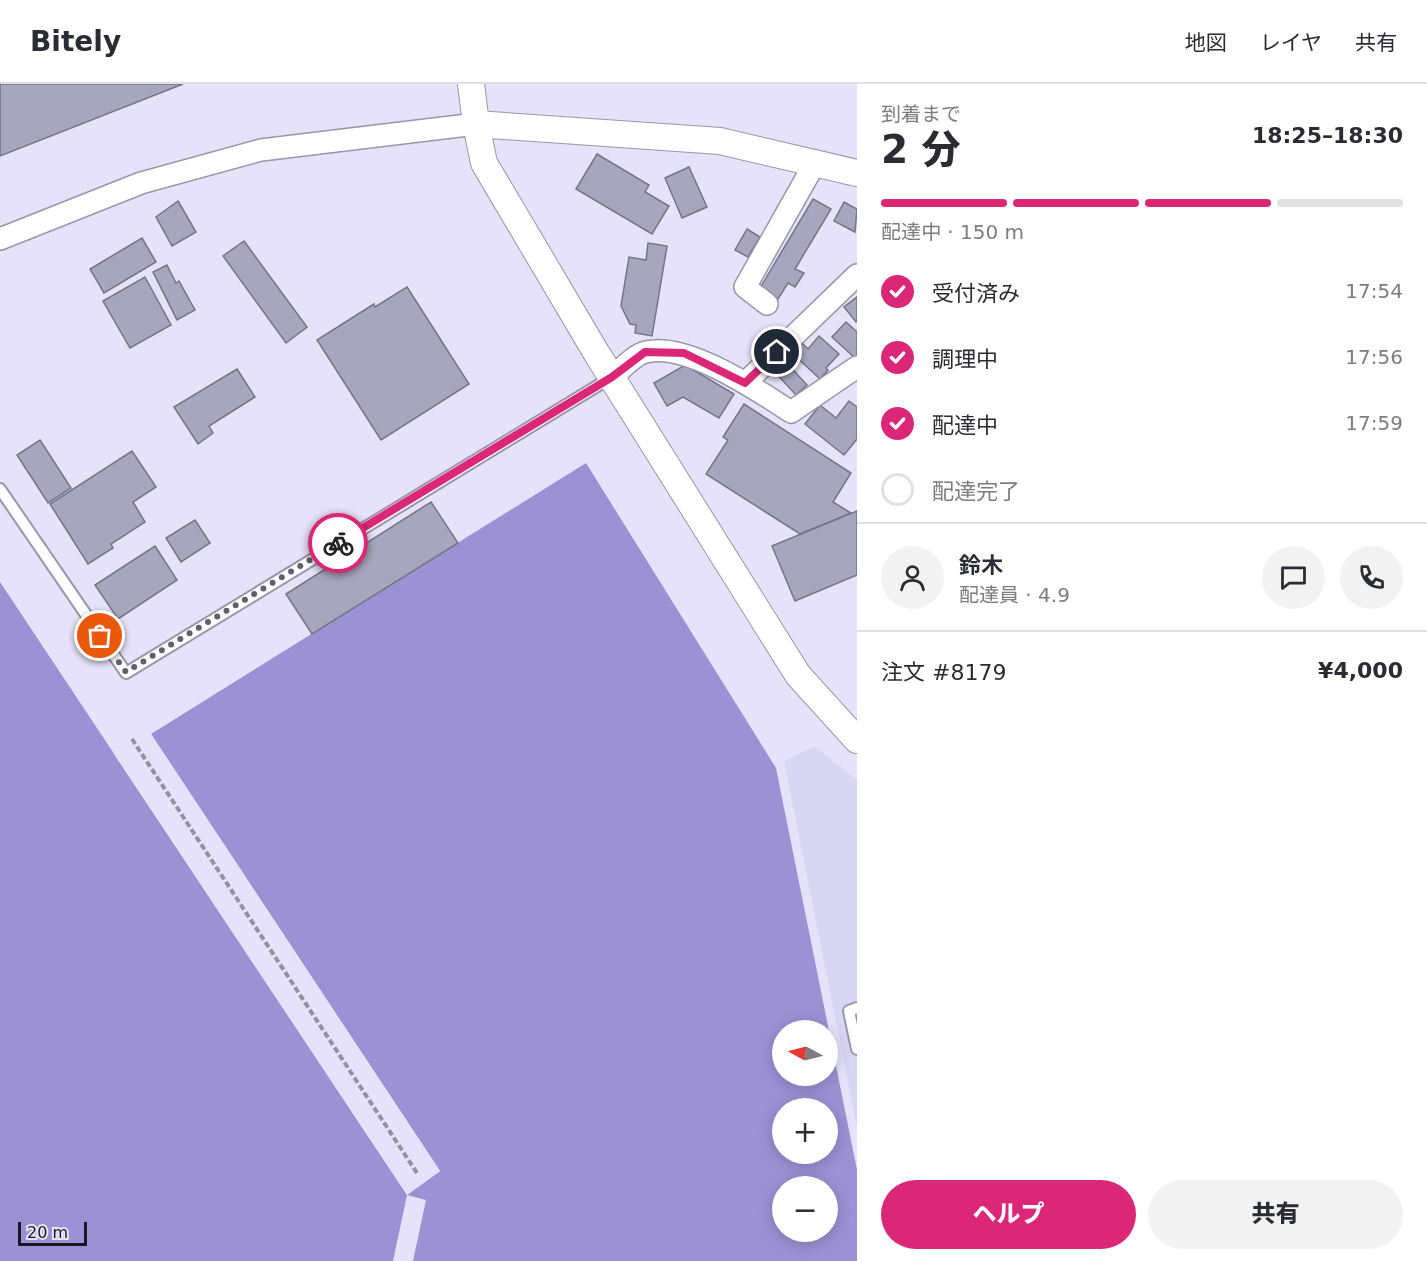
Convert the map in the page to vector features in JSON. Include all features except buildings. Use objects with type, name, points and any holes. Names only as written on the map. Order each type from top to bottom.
[{"type":"street","points":[[471,84],[484,163],[612,377],[798,675],[857,740]]},
{"type":"street","points":[[0,239],[141,183],[261,150],[476,124],[720,141],[857,173]]},
{"type":"street","points":[[766,304],[745,287],[815,164]]},
{"type":"street","points":[[745,383],[857,275]]},
{"type":"street","points":[[612,377],[645,352],[684,353],[745,383],[791,412],[857,367]]},
{"type":"lane","points":[[0,489],[126,672],[612,377]]},
{"type":"lane","points":[[857,1008],[849,1011],[857,1049]]},
{"type":"path","points":[[132,739],[417,1173]]},
{"type":"shaded area","points":[[586,463],[776,768],[827,1020],[772,1020],[772,1086],[838,1086],[838,1076],[857,1170],[857,1261],[0,1261],[0,582],[407,1195],[440,1171],[151,734]]},
{"type":"shaded area","points":[[814,746],[857,780],[857,1127],[838,1032],[838,1020],[836,1020],[784,761]]},
{"type":"pier","points":[[151,734],[440,1171],[407,1195],[114,754],[117,752],[408,1191],[436,1171],[148,736]]},
{"type":"pier","points":[[407,1195],[426,1200],[413,1261],[393,1261]]},
{"type":"way so far","points":[[100,636],[126,672],[338,543]]},
{"type":"route","points":[[338,543],[612,377],[645,352],[684,353],[745,383],[777,352]]}]
